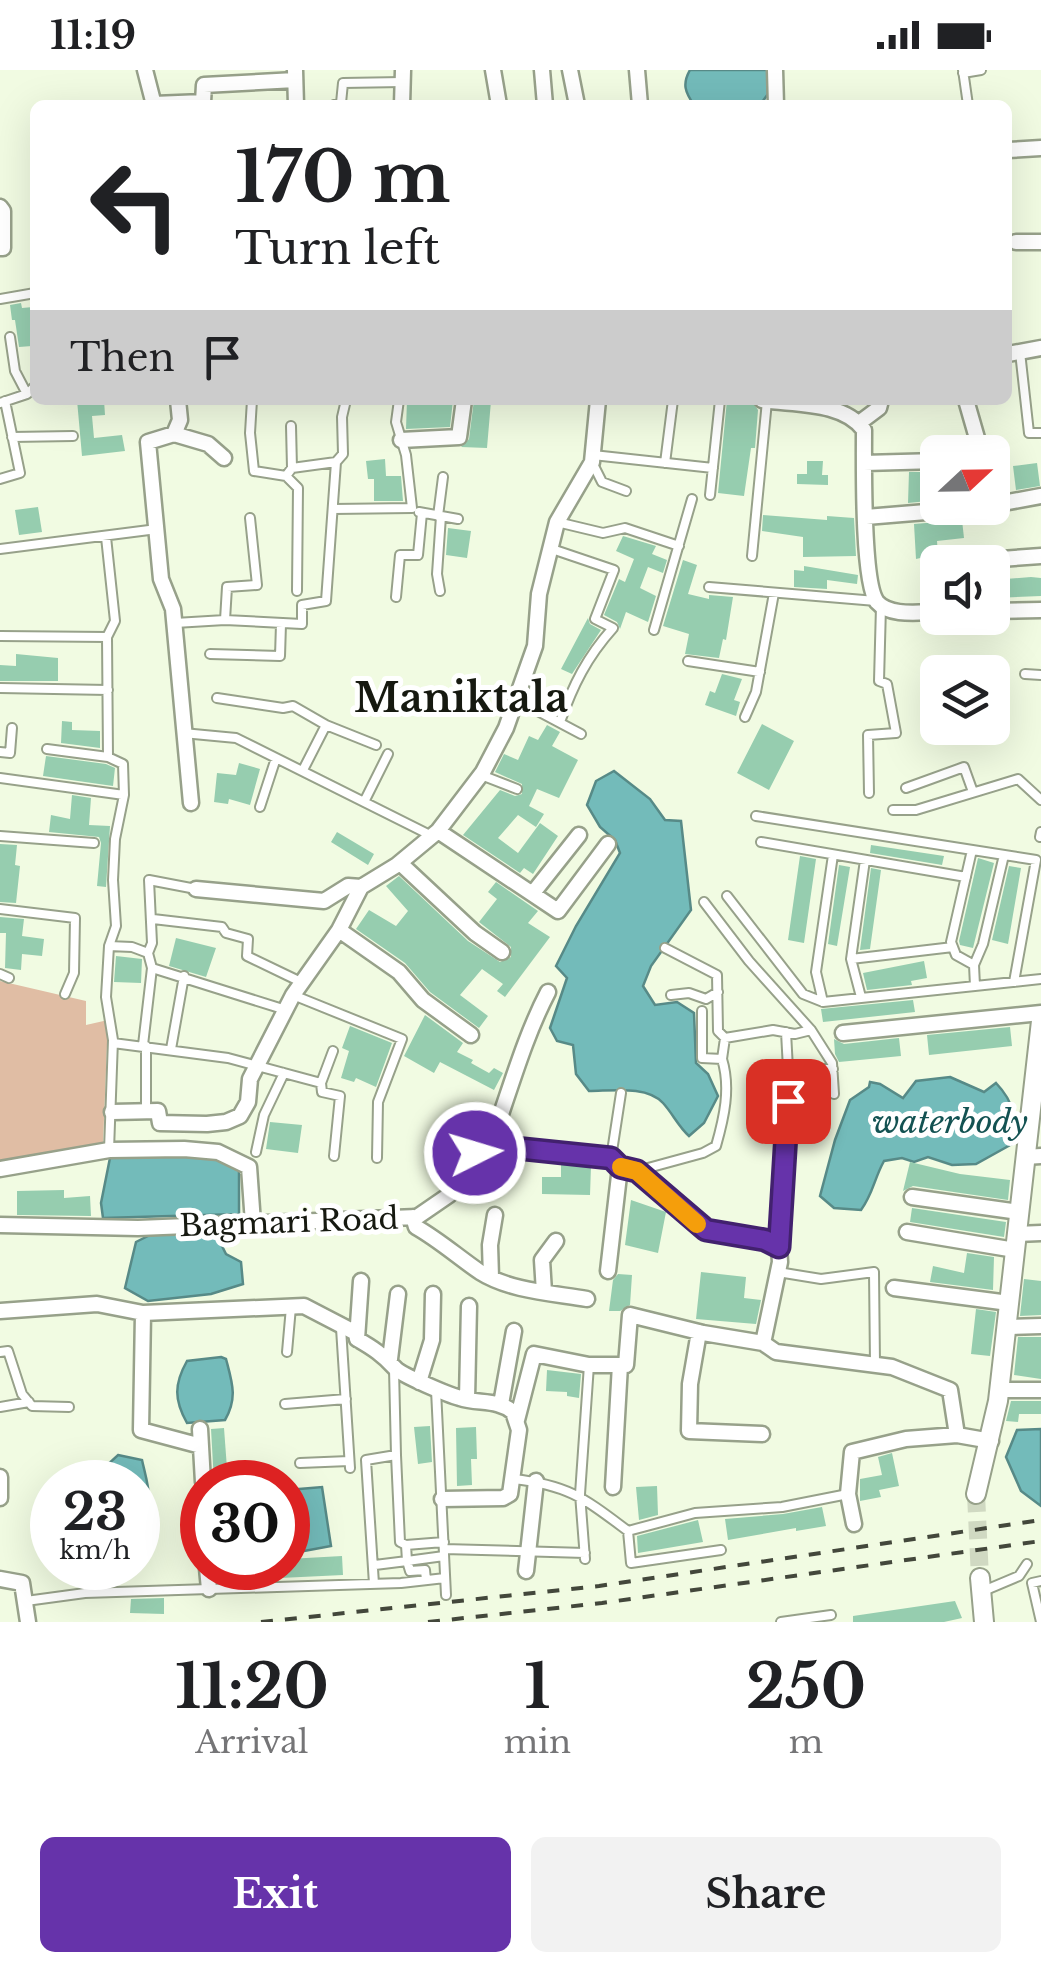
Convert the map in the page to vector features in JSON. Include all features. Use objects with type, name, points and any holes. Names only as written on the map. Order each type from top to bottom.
[{"type":"street","points":[[145,70],[153,100]]},
{"type":"street","points":[[493,70],[498,100]]},
{"type":"street","points":[[542,70],[545,100]]},
{"type":"street","points":[[570,70],[576,100]]},
{"type":"street","points":[[637,70],[640,100]]},
{"type":"street","points":[[775,70],[776,100]]},
{"type":"street","points":[[203,100],[204,84],[295,75],[296,100]]},
{"type":"street","points":[[1012,150],[1041,148]]},
{"type":"street","points":[[0,207],[0,248]]},
{"type":"street","points":[[1016,242],[1041,242]]},
{"type":"street","points":[[1014,353],[1041,348]]},
{"type":"street","points":[[174,434],[180,420],[178,405]]},
{"type":"street","points":[[401,440],[459,438],[463,405]]},
{"type":"street","points":[[112,1112],[158,1112],[160,1123],[226,1122],[240,1116],[248,1102],[250,1080],[297,988],[338,930],[361,887],[400,863],[435,833],[480,775],[506,728],[535,646],[549,548],[557,522],[592,458],[597,405]]},
{"type":"street","points":[[800,405],[835,410],[855,418],[864,430],[870,584],[878,603],[905,612],[920,612]]},
{"type":"street","points":[[859,423],[880,405]]},
{"type":"street","points":[[967,405],[976,435]]},
{"type":"street","points":[[191,802],[173,609],[162,579],[148,442],[174,434],[208,444],[224,458]]},
{"type":"street","points":[[864,463],[920,462]]},
{"type":"street","points":[[1010,499],[1041,496]]},
{"type":"street","points":[[866,517],[920,512]]},
{"type":"street","points":[[1010,558],[1041,556]]},
{"type":"street","points":[[1010,611],[1041,610]]},
{"type":"street","points":[[435,833],[558,912],[608,844]]},
{"type":"street","points":[[533,894],[579,836]]},
{"type":"street","points":[[400,863],[475,933],[502,952]]},
{"type":"street","points":[[196,889],[324,901],[348,886],[361,887]]},
{"type":"street","points":[[338,930],[400,972],[422,1000],[471,1035]]},
{"type":"street","points":[[488,1151],[528,1032],[548,992]]},
{"type":"street","points":[[844,1034],[1041,1012]]},
{"type":"street","points":[[976,1494],[991,1441],[1019,1212],[1033,1156],[1041,1021]]},
{"type":"street","points":[[488,1151],[496,1146],[616,1163],[637,1171],[706,1230],[765,1240],[779,1247],[778,1272],[763,1343]]},
{"type":"street","points":[[0,1169],[110,1150],[218,1152],[250,1167],[253,1224]]},
{"type":"street","name":"Bagmari Road","points":[[0,1225],[138,1228],[413,1217],[449,1195],[475,1153],[488,1151]]},
{"type":"street","points":[[608,1271],[616,1163]]},
{"type":"street","points":[[912,1197],[1019,1212]]},
{"type":"street","points":[[490,1277],[490,1245],[496,1215]]},
{"type":"street","points":[[413,1217],[416,1227],[490,1277],[586,1299]]},
{"type":"street","points":[[907,1232],[1016,1242],[1041,1233]]},
{"type":"street","points":[[544,1292],[542,1260],[556,1241]]},
{"type":"street","points":[[357,1339],[361,1281]]},
{"type":"street","points":[[894,1288],[1009,1304]]},
{"type":"street","points":[[392,1363],[398,1294]]},
{"type":"street","points":[[419,1382],[432,1340],[433,1294]]},
{"type":"street","points":[[0,1310],[97,1304],[143,1313],[304,1306],[356,1334],[357,1339],[419,1382],[466,1399],[501,1404],[514,1412],[517,1420]]},
{"type":"street","points":[[466,1399],[469,1306]]},
{"type":"street","points":[[143,1313],[141,1430],[201,1446]]},
{"type":"street","points":[[442,1498],[503,1498],[510,1494],[517,1420],[534,1354],[589,1366],[626,1365],[630,1315],[763,1343],[776,1352],[892,1366],[950,1390],[957,1435]]},
{"type":"street","points":[[1006,1327],[1041,1326]]},
{"type":"street","points":[[501,1404],[514,1331]]},
{"type":"street","points":[[699,1332],[690,1384],[689,1431],[762,1434]]},
{"type":"street","points":[[613,1487],[620,1365]]},
{"type":"street","points":[[998,1390],[1041,1390]]},
{"type":"street","points":[[200,1429],[202,1460]]},
{"type":"street","points":[[854,1524],[848,1494],[852,1452],[906,1439],[957,1435],[991,1441]]},
{"type":"street","points":[[0,1477],[0,1498]]},
{"type":"street","points":[[526,1571],[536,1481]]},
{"type":"street","points":[[0,1579],[22,1583],[28,1622]]},
{"type":"street","points":[[981,1585],[984,1622]]},
{"type":"lane","points":[[967,100],[963,71],[981,70]]},
{"type":"lane","points":[[341,100],[343,83],[403,76]]},
{"type":"lane","points":[[0,299],[30,294]]},
{"type":"lane","points":[[10,336],[15,371],[27,394]]},
{"type":"lane","points":[[1014,353],[1029,434],[1041,433]]},
{"type":"lane","points":[[0,479],[20,473],[3,402],[30,391]]},
{"type":"lane","points":[[252,405],[254,471],[289,472],[336,462],[343,454],[345,405]]},
{"type":"lane","points":[[398,405],[396,422],[406,455],[412,508]]},
{"type":"lane","points":[[665,462],[673,405]]},
{"type":"lane","points":[[710,495],[719,405]]},
{"type":"lane","points":[[752,556],[765,405]]},
{"type":"lane","points":[[291,426],[289,472],[298,488],[297,591]]},
{"type":"lane","points":[[12,436],[73,436]]},
{"type":"lane","points":[[626,491],[602,482],[592,458],[712,468]]},
{"type":"lane","points":[[174,623],[225,620],[302,624],[302,605],[326,601],[336,462]]},
{"type":"lane","points":[[440,591],[437,574],[444,477]]},
{"type":"lane","points":[[654,630],[692,499]]},
{"type":"lane","points":[[333,509],[412,508],[422,514],[458,519]]},
{"type":"lane","points":[[396,597],[400,555],[418,554],[422,514]]},
{"type":"lane","points":[[225,620],[227,588],[257,585],[250,518]]},
{"type":"lane","points":[[557,522],[603,534],[626,528],[680,546]]},
{"type":"lane","points":[[0,549],[157,530]]},
{"type":"lane","points":[[106,537],[115,621],[107,636],[108,758]]},
{"type":"lane","points":[[549,548],[614,570],[595,618],[613,628],[590,654],[573,685],[560,722]]},
{"type":"lane","points":[[709,587],[878,603],[879,682],[888,684],[896,733],[868,735],[869,793]]},
{"type":"lane","points":[[745,716],[760,672],[774,592]]},
{"type":"lane","points":[[210,654],[280,656],[281,624]]},
{"type":"lane","points":[[0,636],[107,636]]},
{"type":"lane","points":[[688,661],[760,672]]},
{"type":"lane","points":[[1026,674],[1041,674]]},
{"type":"lane","points":[[0,688],[108,690]]},
{"type":"lane","points":[[217,698],[283,708],[293,706],[326,725],[376,745]]},
{"type":"lane","points":[[517,700],[581,734]]},
{"type":"lane","points":[[303,770],[326,725]]},
{"type":"lane","points":[[0,752],[10,754],[12,728]]},
{"type":"lane","points":[[183,733],[236,738],[435,833]]},
{"type":"lane","points":[[47,749],[123,764],[124,795],[115,839],[113,880],[116,926],[109,946],[106,997],[113,1043],[110,1150]]},
{"type":"lane","points":[[365,800],[388,754]]},
{"type":"lane","points":[[260,807],[276,758]]},
{"type":"lane","points":[[906,788],[964,767],[973,792]]},
{"type":"lane","points":[[480,775],[517,790]]},
{"type":"lane","points":[[0,778],[124,795]]},
{"type":"lane","points":[[893,810],[916,810],[1018,779],[1041,800]]},
{"type":"lane","points":[[756,816],[1036,860],[1014,982]]},
{"type":"lane","points":[[0,836],[94,843]]},
{"type":"lane","points":[[761,842],[966,877]]},
{"type":"lane","points":[[972,850],[951,942],[956,954],[974,965]]},
{"type":"lane","points":[[823,1002],[816,972],[833,854]]},
{"type":"lane","points":[[975,986],[974,965],[983,944],[1004,855]]},
{"type":"lane","points":[[861,997],[851,960],[865,860]]},
{"type":"lane","points":[[146,1112],[145,1046],[152,968],[148,953],[153,919],[150,880],[196,889]]},
{"type":"lane","points":[[727,896],[803,994],[823,1002],[1041,979]]},
{"type":"lane","points":[[704,902],[749,961],[811,1030],[832,1063],[834,1094]]},
{"type":"lane","points":[[0,910],[75,918],[74,973],[64,994]]},
{"type":"lane","points":[[153,919],[222,928],[248,940],[247,956],[297,988],[402,1039],[378,1102],[377,1158]]},
{"type":"lane","points":[[109,946],[132,947],[148,953]]},
{"type":"lane","points":[[851,960],[953,947]]},
{"type":"lane","points":[[665,948],[718,974],[718,1031],[725,1038]]},
{"type":"lane","points":[[152,968],[286,1010]]},
{"type":"lane","points":[[170,1049],[184,976]]},
{"type":"lane","points":[[671,995],[689,992],[706,999],[718,992]]},
{"type":"lane","points":[[702,1011],[702,1058],[722,1060]]},
{"type":"lane","points":[[725,1038],[773,1030],[811,1030]]},
{"type":"lane","points":[[779,1247],[788,1069],[786,1032]]},
{"type":"lane","points":[[637,1171],[716,1146],[724,1118],[725,1038]]},
{"type":"lane","points":[[113,1043],[170,1049],[258,1066],[320,1083]]},
{"type":"lane","points":[[333,1051],[320,1083],[322,1092],[340,1096],[334,1156]]},
{"type":"lane","points":[[788,1069],[832,1069]]},
{"type":"lane","points":[[256,1152],[264,1115],[284,1073]]},
{"type":"lane","points":[[616,1163],[622,1093]]},
{"type":"lane","points":[[778,1272],[822,1279],[874,1272],[876,1364]]},
{"type":"lane","points":[[288,1352],[292,1306]]},
{"type":"lane","points":[[310,1463],[350,1465],[342,1328]]},
{"type":"lane","points":[[0,1352],[8,1351],[22,1394],[32,1406],[69,1407]]},
{"type":"lane","points":[[392,1363],[400,1542],[444,1549],[585,1556],[580,1494],[589,1366]]},
{"type":"lane","points":[[436,1386],[446,1596]]},
{"type":"lane","points":[[285,1404],[346,1399]]},
{"type":"lane","points":[[0,1408],[28,1402]]},
{"type":"lane","points":[[374,1584],[366,1460],[396,1455]]},
{"type":"lane","points":[[514,1479],[580,1494],[628,1530],[632,1563],[721,1550]]},
{"type":"lane","points":[[628,1530],[695,1513],[782,1506],[848,1494]]},
{"type":"lane","points":[[406,1545],[410,1571],[425,1570],[426,1580]]},
{"type":"lane","points":[[375,1566],[444,1549]]},
{"type":"lane","points":[[981,1585],[1019,1576],[1028,1564]]},
{"type":"lane","points":[[310,1586],[446,1578]]},
{"type":"lane","points":[[1040,1622],[1032,1583],[1041,1582]]},
{"type":"lane","points":[[24,1601],[85,1593],[180,1590]]},
{"type":"lane","points":[[781,1622],[831,1615]]},
{"type":"shaded area","points":[[0,981],[86,1001],[86,1025],[108,1020],[103,1143],[0,1160]]},
{"type":"water","points":[[690,70],[768,70],[768,94],[764,100],[691,100],[686,80]]},
{"type":"water","points":[[614,771],[650,799],[665,820],[681,821],[691,910],[651,966],[643,986],[655,1005],[677,1002],[694,1013],[696,1063],[708,1074],[718,1096],[704,1123],[689,1136],[656,1097],[628,1090],[589,1091],[576,1074],[573,1045],[557,1041],[550,1028],[567,978],[556,966],[620,853],[615,840],[600,827],[587,805],[596,781]]},
{"type":"water","name":"waterbody","points":[[950,1077],[984,1092],[996,1083],[1013,1111],[1012,1144],[976,1164],[952,1165],[928,1157],[914,1162],[902,1158],[884,1161],[861,1210],[834,1208],[820,1196],[850,1100],[869,1087],[870,1082],[903,1098],[916,1081]]},
{"type":"water","points":[[216,1157],[239,1169],[239,1214],[103,1218],[101,1203],[110,1158]]},
{"type":"water","points":[[215,1232],[226,1254],[241,1262],[243,1284],[211,1294],[148,1301],[125,1288],[136,1242],[150,1235]]},
{"type":"water","points":[[226,1359],[233,1390],[225,1420],[187,1423],[177,1392],[187,1361]]},
{"type":"water","points":[[1041,1429],[1041,1506],[1021,1491],[1006,1457],[1017,1430]]},
{"type":"water","points":[[118,1455],[142,1460],[113,1460]]},
{"type":"water","points":[[322,1487],[331,1546],[310,1550],[310,1488]]},
{"type":"building","points":[[21,303],[22,308],[30,307],[30,346],[19,347],[10,305]]},
{"type":"building","points":[[77,405],[104,405],[105,415],[92,416],[94,438],[122,435],[125,451],[82,456]]},
{"type":"building","points":[[407,405],[452,405],[450,427],[406,429]]},
{"type":"building","points":[[473,405],[491,405],[487,448],[461,447],[469,439]]},
{"type":"building","points":[[727,405],[755,405],[758,410],[755,448],[751,448],[744,496],[718,493]]},
{"type":"building","points":[[385,459],[386,476],[401,476],[403,501],[374,501],[374,479],[368,479],[366,461]]},
{"type":"building","points":[[807,461],[823,461],[822,475],[828,475],[828,485],[797,484],[797,474],[807,474]]},
{"type":"building","points":[[1037,463],[1040,486],[1016,490],[1013,466]]},
{"type":"building","points":[[909,472],[920,472],[920,502],[908,503]]},
{"type":"building","points":[[38,507],[42,532],[19,535],[15,510]]},
{"type":"building","points":[[763,515],[854,518],[856,556],[803,557],[803,537],[762,531]]},
{"type":"building","points":[[914,524],[963,525],[964,538],[920,545],[920,558],[916,559]]},
{"type":"building","points":[[448,528],[471,531],[467,558],[446,555]]},
{"type":"building","points":[[623,536],[656,546],[652,554],[667,560],[663,573],[648,567],[640,588],[656,596],[648,622],[626,612],[620,629],[617,622],[604,615],[619,579],[625,582],[634,559],[616,551]]},
{"type":"building","points":[[683,560],[697,565],[688,594],[709,599],[709,595],[733,597],[719,658],[685,654],[689,634],[663,626]]},
{"type":"building","points":[[804,566],[858,575],[857,584],[827,580],[827,589],[794,587],[794,570],[804,571]]},
{"type":"building","points":[[1041,578],[1041,596],[1010,597],[1010,579]]},
{"type":"building","points":[[588,618],[590,624],[601,630],[572,674],[561,669]]},
{"type":"building","points":[[16,654],[58,658],[58,681],[0,681],[0,665],[16,666]]},
{"type":"building","points":[[722,674],[742,679],[734,700],[740,702],[736,716],[705,705]]},
{"type":"building","points":[[62,721],[72,722],[72,730],[100,731],[100,748],[61,743]]},
{"type":"building","points":[[762,724],[794,741],[769,790],[737,773]]},
{"type":"building","points":[[547,725],[560,732],[552,746],[578,760],[559,798],[537,789],[529,806],[544,814],[536,827],[518,815],[498,838],[518,853],[540,823],[558,836],[533,874],[524,868],[520,873],[463,835],[500,790],[515,796],[522,794],[522,784],[495,772],[504,754],[518,760],[529,736],[538,740]]},
{"type":"building","points":[[46,756],[115,768],[113,786],[43,776]]},
{"type":"building","points":[[239,763],[260,769],[250,805],[229,799],[228,804],[214,802],[217,773],[236,775]]},
{"type":"building","points":[[72,795],[91,798],[89,825],[110,826],[106,887],[97,886],[99,837],[49,832],[51,815],[70,819]]},
{"type":"building","points":[[337,832],[374,854],[368,865],[331,842]]},
{"type":"building","points":[[0,844],[17,845],[15,865],[20,866],[16,903],[0,902]]},
{"type":"building","points":[[871,845],[944,856],[942,865],[870,853]]},
{"type":"building","points":[[800,856],[816,859],[804,943],[788,940]]},
{"type":"building","points":[[978,858],[994,863],[973,948],[960,945],[959,941]]},
{"type":"building","points":[[839,865],[850,867],[837,946],[828,944]]},
{"type":"building","points":[[1009,866],[1021,868],[1008,944],[992,940]]},
{"type":"building","points":[[871,868],[881,870],[870,949],[860,950]]},
{"type":"building","points":[[399,876],[468,941],[500,962],[511,957],[511,947],[479,922],[497,899],[488,892],[496,882],[538,911],[528,923],[550,937],[505,997],[497,991],[503,984],[482,969],[460,995],[488,1016],[479,1028],[430,992],[405,963],[356,929],[369,910],[396,926],[408,911],[386,886]]},
{"type":"building","points":[[0,917],[24,919],[22,936],[44,939],[42,956],[22,954],[21,970],[5,968],[6,933],[0,933]]},
{"type":"building","points":[[176,938],[216,948],[206,977],[169,966]]},
{"type":"building","points":[[116,956],[142,959],[141,983],[114,982]]},
{"type":"building","points":[[924,961],[927,978],[911,981],[912,985],[867,990],[863,973]]},
{"type":"building","points":[[913,1000],[915,1012],[823,1022],[821,1009]]},
{"type":"building","points":[[425,1015],[463,1043],[457,1052],[473,1060],[471,1063],[489,1073],[494,1068],[503,1073],[494,1090],[440,1062],[434,1073],[404,1056]]},
{"type":"building","points":[[350,1026],[392,1043],[376,1087],[356,1078],[354,1082],[341,1078],[349,1051],[342,1048]]},
{"type":"building","points":[[1010,1027],[1012,1046],[929,1055],[927,1035]]},
{"type":"building","points":[[899,1038],[901,1056],[839,1062],[835,1054],[834,1039],[844,1044]]},
{"type":"building","points":[[270,1122],[302,1125],[298,1153],[266,1149]]},
{"type":"building","points":[[910,1162],[1010,1180],[1008,1200],[913,1186],[903,1191]]},
{"type":"building","points":[[561,1163],[591,1166],[590,1195],[542,1194],[542,1177],[561,1177]]},
{"type":"building","points":[[64,1190],[64,1198],[90,1196],[91,1216],[17,1215],[17,1191]]},
{"type":"building","points":[[631,1200],[666,1212],[658,1253],[625,1245]]},
{"type":"building","points":[[912,1208],[1006,1222],[1004,1237],[910,1222]]},
{"type":"building","points":[[967,1253],[994,1257],[993,1290],[930,1282],[933,1266],[964,1273]]},
{"type":"building","points":[[701,1272],[746,1277],[744,1298],[761,1300],[756,1324],[696,1319]]},
{"type":"building","points":[[618,1274],[632,1275],[630,1305],[620,1311],[609,1311],[613,1280]]},
{"type":"building","points":[[1024,1279],[1041,1281],[1041,1315],[1020,1316]]},
{"type":"building","points":[[976,1309],[996,1312],[990,1356],[971,1354]]},
{"type":"building","points":[[1018,1337],[1041,1337],[1041,1379],[1014,1375]]},
{"type":"building","points":[[547,1370],[581,1374],[579,1398],[567,1396],[567,1392],[546,1391]]},
{"type":"building","points":[[1011,1401],[1041,1401],[1041,1414],[1019,1414],[1018,1422],[1006,1421]]},
{"type":"building","points":[[430,1426],[432,1462],[418,1464],[414,1427]]},
{"type":"building","points":[[476,1427],[477,1459],[471,1459],[472,1485],[457,1486],[456,1428]]},
{"type":"building","points":[[224,1428],[226,1460],[213,1460],[211,1429]]},
{"type":"building","points":[[892,1453],[899,1486],[879,1490],[881,1497],[860,1501],[860,1479],[882,1475],[878,1457]]},
{"type":"building","points":[[657,1486],[658,1515],[639,1520],[636,1487]]},
{"type":"building","points":[[822,1507],[826,1526],[728,1540],[725,1519]]},
{"type":"building","points":[[698,1520],[703,1542],[638,1553],[637,1536]]},
{"type":"building","points":[[342,1556],[343,1575],[310,1577],[310,1558]]},
{"type":"building","points":[[164,1598],[164,1614],[130,1613],[131,1599]]},
{"type":"building","points":[[955,1601],[962,1618],[944,1622],[853,1622],[853,1616]]},
{"type":"tunnel","points":[[976,1494],[980,1578]]},
{"type":"railway","points":[[261,1622],[599,1586],[1041,1520]]},
{"type":"railway","points":[[428,1622],[602,1603],[1041,1541]]},
{"type":"slow traffic","points":[[621,1167],[637,1171],[697,1224]]},
{"type":"district","name":"Maniktala","points":[[461,698]]},
{"type":"route","points":[[475,1153],[496,1146],[611,1158],[620,1167],[637,1171],[706,1230],[765,1240],[779,1247],[788,1101]]}]
